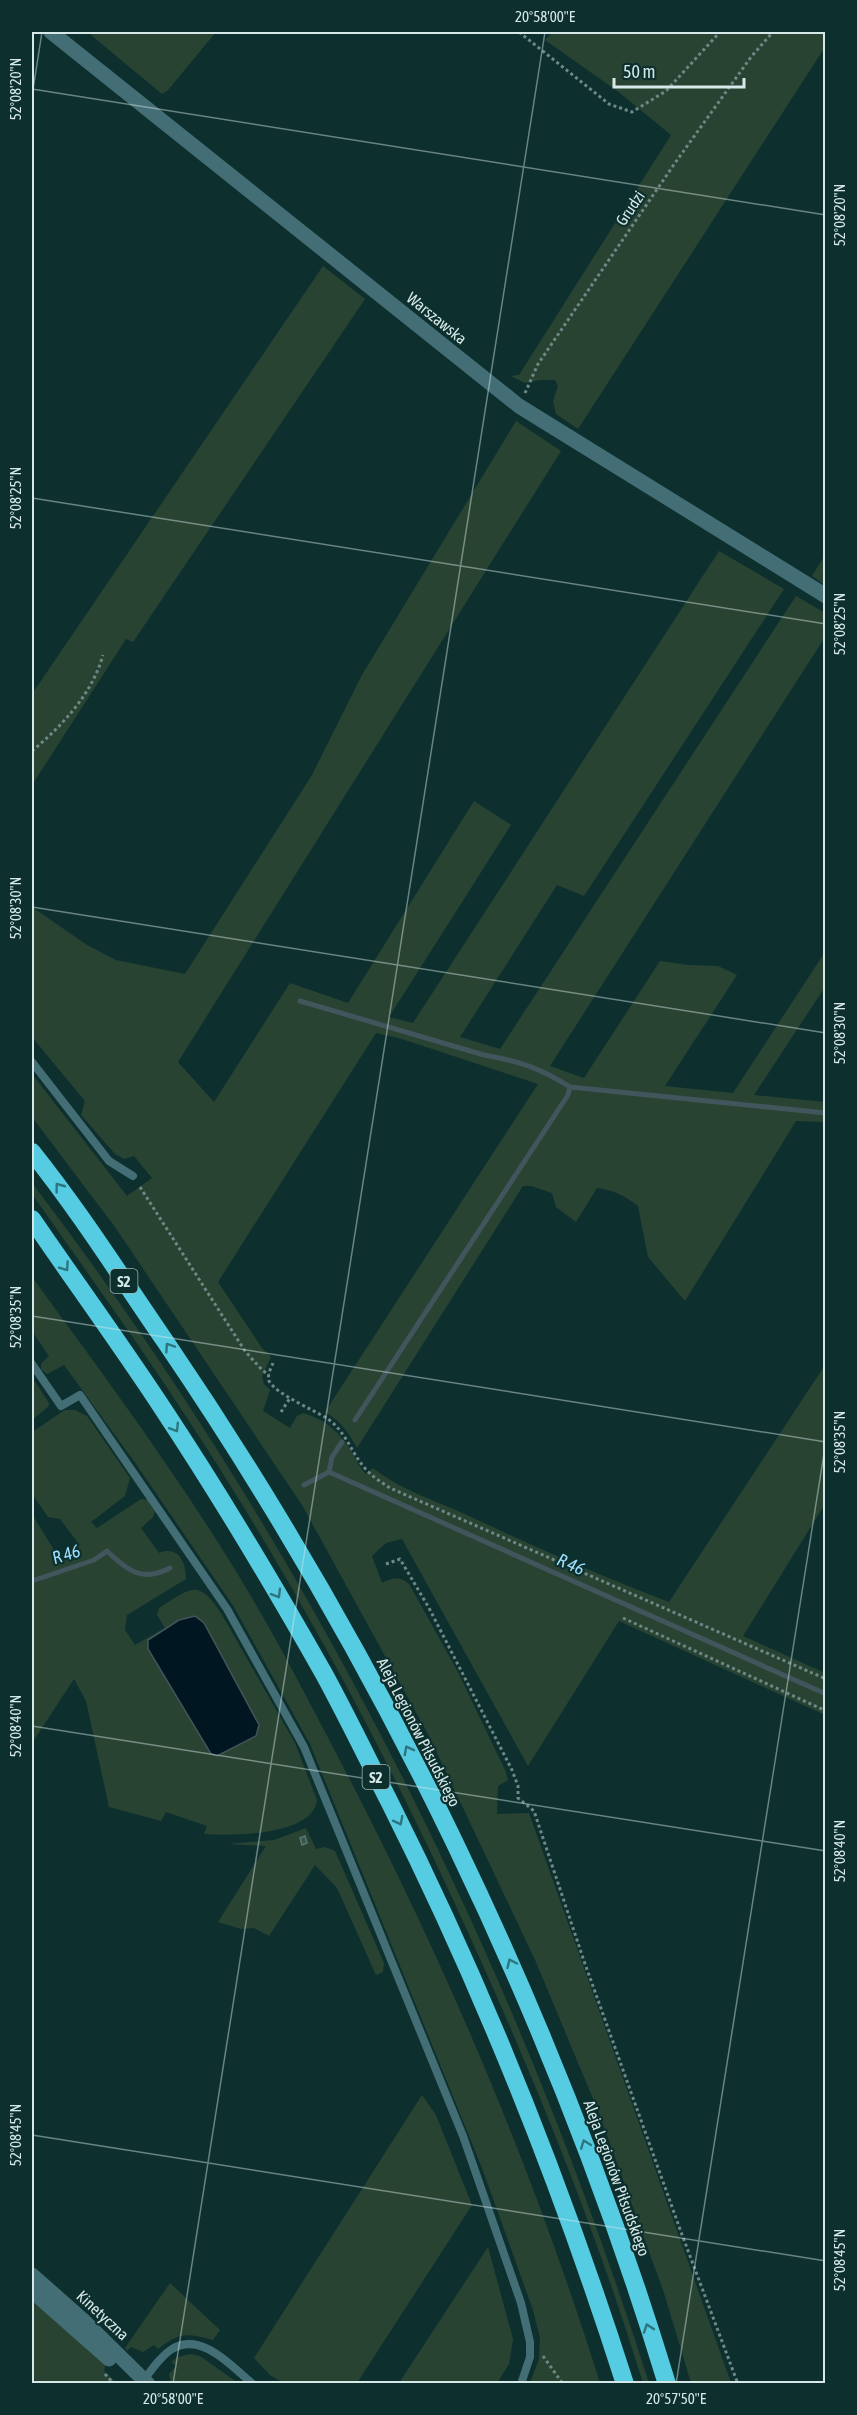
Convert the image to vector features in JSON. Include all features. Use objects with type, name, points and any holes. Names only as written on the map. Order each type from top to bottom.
[{"type":"highway","name":"Aleja Legionów Piłsudskiego","points":[[32,1152],[62,1189],[214,1413],[319,1585],[423,1778],[517,1978],[558,2074],[596,2173],[667,2384]]},
{"type":"highway","name":"S2","points":[[32,1219],[163,1409],[227,1510],[325,1677],[378,1780],[466,1963],[514,2074],[576,2237],[625,2384]]},
{"type":"street","name":"Warszawska","points":[[51,32],[519,405],[825,596]]},
{"type":"street","name":"Kinetyczna","points":[[32,2275],[84,2321],[143,2382]]},
{"type":"street","name":"Kinetyczna","points":[[32,2291],[143,2382]]},
{"type":"lane","points":[[32,1062],[110,1161],[133,1176]]},
{"type":"lane","points":[[32,1364],[61,1406],[80,1395],[227,1609],[304,1747],[463,2136],[521,2303],[530,2342],[530,2357],[521,2384]]},
{"type":"lane","points":[[143,2382],[164,2355],[173,2348],[193,2344],[213,2352],[253,2384]]},
{"type":"path","points":[[519,32],[609,104],[632,112],[666,91],[720,32]]},
{"type":"path","name":"Grudzi","points":[[519,405],[538,364],[675,163],[751,57],[773,32]]},
{"type":"path","points":[[32,751],[84,698],[97,675],[103,655]]},
{"type":"path","points":[[133,1176],[245,1351],[269,1375]]},
{"type":"path","points":[[273,1363],[269,1375],[270,1382],[290,1398],[329,1420],[351,1443],[363,1466],[390,1488],[825,1679]]},
{"type":"path","points":[[281,1412],[290,1398]]},
{"type":"path","points":[[386,1564],[400,1559],[429,1608],[512,1770],[518,1786],[518,1798],[534,1811],[584,1961],[738,2384]]},
{"type":"path","points":[[623,1618],[825,1711]]},
{"type":"path","points":[[530,2342],[548,2361],[562,2384]]},
{"type":"green space","points":[[94,32],[216,32],[168,90],[162,94],[91,35]]},
{"type":"green space","points":[[553,32],[825,32],[825,47],[578,429],[556,414],[553,401],[558,386],[555,380],[525,383],[511,376],[519,375],[671,135],[620,93],[545,40]]},
{"type":"green space","points":[[323,266],[365,299],[133,642],[126,639],[32,785],[32,694]]},
{"type":"green space","points":[[516,421],[561,451],[178,1062],[214,1102],[290,983],[348,1003],[474,801],[511,825],[389,1017],[413,1023],[719,551],[784,589],[584,896],[557,885],[460,1037],[500,1049],[796,596],[825,613],[825,637],[550,1066],[584,1078],[660,961],[718,966],[737,975],[665,1086],[733,1093],[825,952],[825,987],[754,1095],[825,1102],[825,1122],[796,1121],[685,1301],[648,1257],[638,1206],[633,1202],[614,1192],[597,1188],[576,1222],[556,1207],[552,1193],[531,1186],[523,1186],[357,1448],[344,1427],[325,1412],[538,1084],[402,1039],[376,1033],[218,1282],[262,1348],[271,1357],[262,1376],[264,1384],[270,1390],[263,1411],[290,1428],[297,1416],[303,1413],[319,1419],[344,1440],[366,1474],[373,1468],[395,1483],[418,1494],[669,1602],[825,1365],[825,1504],[743,1636],[825,1673],[825,1715],[619,1621],[528,1766],[402,1539],[386,1543],[372,1556],[382,1583],[396,1579],[409,1584],[457,1670],[508,1780],[498,1786],[497,1814],[529,1813],[731,2383],[691,2383],[664,2293],[599,2113],[536,1962],[429,1736],[302,1505],[115,1227],[32,1117],[32,1074],[127,1196],[152,1178],[134,1156],[124,1159],[115,1154],[81,1115],[85,1101],[32,1037],[32,907],[87,945],[116,960],[185,974],[312,775],[362,675]]},
{"type":"green space","points":[[825,555],[825,585],[812,576]]},
{"type":"green space","points":[[32,1183],[132,1320],[225,1462],[312,1607],[392,1756],[466,1909],[533,2064],[594,2222],[649,2383],[643,2383],[589,2223],[526,2065],[450,1892],[383,1756],[311,1622],[234,1491],[154,1368],[32,1194]]},
{"type":"green space","points":[[32,1277],[146,1434],[227,1556],[263,1617],[336,1753],[412,1906],[482,2062],[545,2221],[600,2383],[530,2383],[539,2359],[540,2338],[533,2310],[482,2168],[310,1744],[234,1607],[136,1464],[64,1365],[47,1374],[41,1369],[41,1364],[49,1356],[32,1331]]},
{"type":"green space","points":[[32,1377],[49,1403],[48,1407],[32,1420]]},
{"type":"green space","points":[[65,1410],[75,1410],[87,1416],[130,1478],[125,1496],[91,1522],[97,1528],[141,1499],[148,1500],[155,1512],[141,1528],[159,1553],[172,1551],[176,1553],[185,1567],[186,1579],[127,1615],[125,1630],[135,1645],[165,1628],[157,1615],[159,1608],[186,1592],[193,1590],[206,1594],[221,1613],[295,1743],[317,1800],[312,1812],[301,1821],[287,1827],[251,1834],[204,1834],[207,1826],[166,1812],[161,1821],[109,1807],[86,1701],[74,1679],[32,1743],[32,1514],[59,1558],[78,1543],[60,1519],[48,1517],[32,1494],[32,1432]]},
{"type":"green space","points":[[306,1828],[316,1849],[325,1847],[335,1851],[384,1963],[383,1972],[376,1975],[337,1888],[315,1865],[269,1936],[254,1928],[241,1929],[218,1922],[266,1846],[228,1844],[274,1840]]},
{"type":"green space","points":[[422,2095],[436,2115],[472,2205],[357,2383],[284,2383],[270,2375],[254,2358]]},
{"type":"green space","points":[[488,2247],[513,2339],[509,2364],[497,2383],[399,2383]]},
{"type":"green space","points":[[170,2283],[220,2330],[213,2340],[190,2335],[172,2339],[158,2349],[154,2345],[143,2352],[131,2347],[127,2351],[125,2348]]},
{"type":"green space","points":[[32,2284],[109,2354],[104,2371],[117,2383],[32,2383]]},
{"type":"green space","points":[[190,2354],[200,2356],[238,2383],[171,2383],[169,2374],[176,2366],[171,2362],[178,2357]]},
{"type":"water","points":[[195,1616],[204,1623],[259,1725],[256,1736],[217,1756],[211,1754],[148,1649],[148,1640],[179,1620]]},
{"type":"building","points":[[305,1836],[307,1843],[302,1845],[300,1838]]},
{"type":"waterway","points":[[300,1001],[484,1055],[519,1063],[539,1070],[570,1087]]},
{"type":"waterway","points":[[355,1420],[568,1095],[570,1087],[826,1113]]},
{"type":"waterway","points":[[329,1472],[332,1457],[342,1442]]},
{"type":"waterway","name":"R 46","points":[[329,1472],[826,1694]]},
{"type":"waterway","name":"R 46","points":[[304,1485],[329,1472]]},
{"type":"waterway","name":"R 46","points":[[32,1581],[94,1560],[107,1551],[128,1569],[143,1574],[170,1568]]}]
